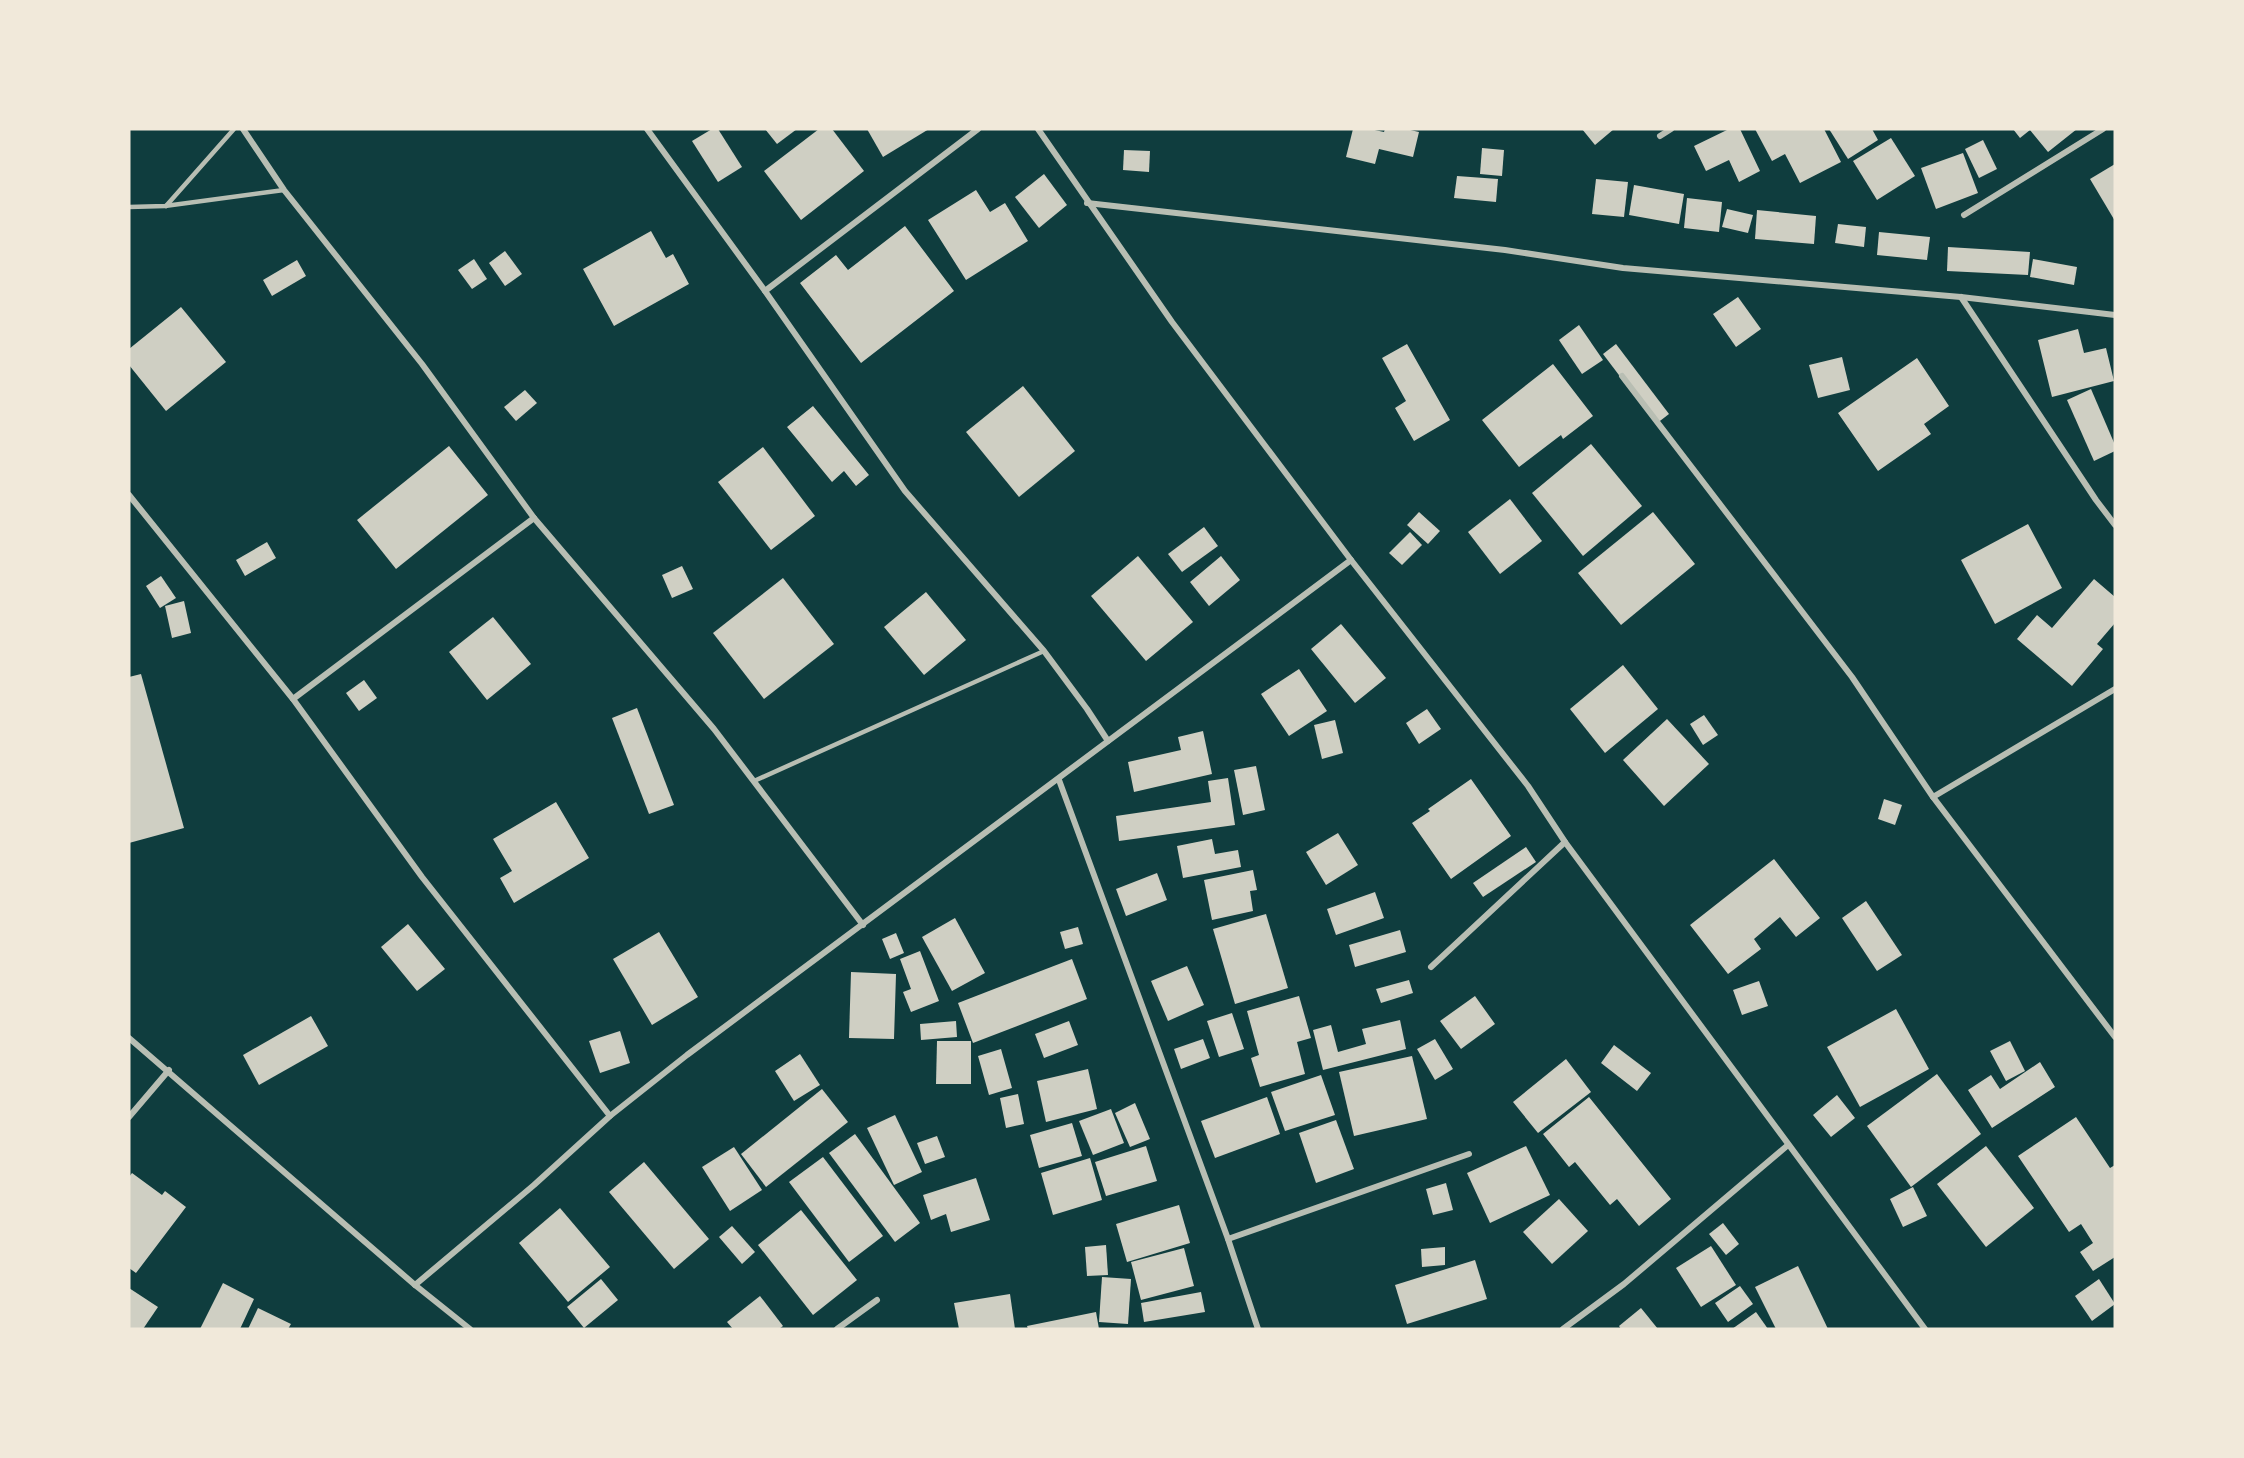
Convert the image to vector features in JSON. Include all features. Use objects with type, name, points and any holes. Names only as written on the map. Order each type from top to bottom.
[{"type":"street","points":[[243,129],[284,190],[422,364],[534,518],[714,729],[863,925]]},
{"type":"street","points":[[647,129],[765,291],[905,491],[1044,651],[1108,741]]},
{"type":"street","points":[[765,291],[978,129]]},
{"type":"street","points":[[1038,129],[1172,322],[1351,560],[1528,786],[1565,842],[1925,1329]]},
{"type":"street","points":[[1660,136],[1671,129]]},
{"type":"street","points":[[1964,215],[2103,129]]},
{"type":"street","points":[[1088,203],[1505,250],[1623,268],[1961,297],[2115,315]]},
{"type":"street","points":[[1961,297],[2115,525]]},
{"type":"street","points":[[1622,376],[1851,677],[1933,797],[2115,1037]]},
{"type":"street","points":[[129,495],[293,699],[422,877],[610,1116]]},
{"type":"street","points":[[293,699],[534,518]]},
{"type":"street","points":[[415,1285],[526,1192],[610,1116],[687,1056],[1351,560]]},
{"type":"street","points":[[1933,797],[2115,689]]},
{"type":"street","points":[[1059,780],[1228,1239],[1258,1329]]},
{"type":"street","points":[[1431,967],[1565,842]]},
{"type":"street","points":[[129,1038],[415,1285],[470,1329]]},
{"type":"street","points":[[129,1118],[169,1071]]},
{"type":"street","points":[[1563,1329],[1624,1284],[1788,1145]]},
{"type":"street","points":[[1228,1239],[1469,1155]]},
{"type":"street","points":[[837,1329],[877,1300]]},
{"type":"lane","points":[[165,206],[234,129]]},
{"type":"lane","points":[[129,207],[165,206],[284,190]]},
{"type":"lane","points":[[753,782],[1044,651]]},
{"type":"building","points":[[712,129],[718,129],[742,167],[718,182],[692,141]]},
{"type":"building","points":[[765,129],[797,129],[777,144]]},
{"type":"building","points":[[819,129],[832,129],[864,171],[801,220],[764,171]]},
{"type":"building","points":[[867,129],[929,129],[883,157]]},
{"type":"building","points":[[1353,129],[1384,132],[1385,129],[1406,129],[1419,132],[1413,157],[1379,149],[1375,164],[1346,157]]},
{"type":"building","points":[[1582,129],[1614,129],[1595,145]]},
{"type":"building","points":[[1729,129],[1740,129],[1760,171],[1739,182],[1729,160],[1706,171],[1694,146]]},
{"type":"building","points":[[1755,129],[1824,129],[1841,162],[1800,183],[1785,154],[1772,161]]},
{"type":"building","points":[[1829,129],[1872,129],[1878,140],[1848,159]]},
{"type":"building","points":[[2013,129],[2077,129],[2048,152],[2030,130],[2020,138]]},
{"type":"building","points":[[1891,138],[1915,176],[1877,200],[1853,161]]},
{"type":"building","points":[[1983,140],[1997,169],[1979,178],[1965,149]]},
{"type":"building","points":[[1482,148],[1504,150],[1502,176],[1480,174]]},
{"type":"building","points":[[1124,150],[1150,151],[1149,172],[1123,170]]},
{"type":"building","points":[[1963,153],[1978,193],[1936,209],[1921,168]]},
{"type":"building","points":[[2115,164],[2115,221],[2090,179]]},
{"type":"building","points":[[1044,174],[1067,205],[1039,228],[1015,197]]},
{"type":"building","points":[[1457,176],[1498,179],[1496,202],[1454,198]]},
{"type":"building","points":[[1596,179],[1628,182],[1624,217],[1592,214]]},
{"type":"building","points":[[1634,185],[1684,194],[1679,224],[1629,215]]},
{"type":"building","points":[[976,190],[990,212],[1005,203],[1028,241],[966,280],[928,220]]},
{"type":"building","points":[[1687,198],[1722,202],[1719,232],[1684,228]]},
{"type":"building","points":[[1727,209],[1753,215],[1748,233],[1722,227]]},
{"type":"building","points":[[1757,210],[1816,216],[1814,244],[1755,239]]},
{"type":"building","points":[[1838,224],[1866,227],[1864,247],[1835,243]]},
{"type":"building","points":[[905,226],[954,291],[861,363],[800,283],[836,255],[848,270]]},
{"type":"building","points":[[651,231],[666,258],[673,254],[689,284],[614,326],[583,269]]},
{"type":"building","points":[[1879,232],[1930,237],[1927,260],[1877,255]]},
{"type":"building","points":[[1948,247],[2030,252],[2028,275],[1947,271]]},
{"type":"building","points":[[505,251],[522,274],[505,286],[489,263]]},
{"type":"building","points":[[474,259],[487,279],[472,289],[458,270]]},
{"type":"building","points":[[2033,259],[2077,267],[2074,285],[2030,277]]},
{"type":"building","points":[[297,260],[306,276],[272,296],[263,280]]},
{"type":"building","points":[[1738,297],[1761,329],[1736,347],[1713,314]]},
{"type":"building","points":[[181,307],[226,362],[166,411],[129,365],[129,349]]},
{"type":"building","points":[[1579,325],[1603,360],[1582,374],[1559,340]]},
{"type":"building","points":[[2078,329],[2084,353],[2106,348],[2114,381],[2052,397],[2038,340]]},
{"type":"building","points":[[1407,344],[1450,420],[1414,441],[1395,408],[1406,401],[1382,358]]},
{"type":"building","points":[[1616,344],[1669,414],[1656,424],[1603,354]]},
{"type":"building","points":[[1842,357],[1850,390],[1818,398],[1809,365]]},
{"type":"building","points":[[1917,358],[1949,406],[1924,424],[1931,434],[1878,471],[1838,413]]},
{"type":"building","points":[[1553,364],[1593,416],[1563,439],[1561,435],[1519,467],[1482,420]]},
{"type":"building","points":[[1023,386],[1075,451],[1019,497],[966,432]]},
{"type":"building","points":[[2091,389],[2115,445],[2115,451],[2094,461],[2067,400]]},
{"type":"building","points":[[525,390],[537,403],[516,421],[504,407]]},
{"type":"building","points":[[813,406],[869,475],[856,486],[844,471],[832,482],[787,427]]},
{"type":"building","points":[[1591,444],[1642,506],[1583,556],[1532,493]]},
{"type":"building","points":[[449,446],[488,495],[396,569],[357,520]]},
{"type":"building","points":[[763,447],[815,516],[771,550],[718,482]]},
{"type":"building","points":[[1510,499],[1542,541],[1500,574],[1468,532]]},
{"type":"building","points":[[1419,512],[1440,531],[1428,544],[1407,525]]},
{"type":"building","points":[[1653,512],[1695,564],[1621,625],[1578,573]]},
{"type":"building","points":[[2028,524],[2062,588],[1995,624],[1961,560]]},
{"type":"building","points":[[1204,527],[1218,546],[1182,572],[1168,554]]},
{"type":"building","points":[[1410,532],[1422,545],[1402,565],[1389,553]]},
{"type":"building","points":[[267,542],[276,558],[245,576],[236,560]]},
{"type":"building","points":[[1138,556],[1193,622],[1146,661],[1091,596]]},
{"type":"building","points":[[1221,556],[1240,580],[1209,606],[1190,582]]},
{"type":"building","points":[[682,566],[693,589],[672,598],[662,575]]},
{"type":"building","points":[[161,576],[176,598],[160,608],[146,586]]},
{"type":"building","points":[[783,578],[834,644],[764,699],[713,633]]},
{"type":"building","points":[[2094,579],[2115,597],[2115,623],[2097,644],[2103,649],[2072,686],[2017,639],[2037,615],[2052,628]]},
{"type":"building","points":[[926,592],[966,640],[924,675],[884,627]]},
{"type":"building","points":[[184,601],[191,633],[172,638],[165,606]]},
{"type":"building","points":[[493,617],[531,664],[487,700],[449,652]]},
{"type":"building","points":[[1341,624],[1386,678],[1355,703],[1311,649]]},
{"type":"building","points":[[1623,665],[1658,709],[1605,753],[1570,709]]},
{"type":"building","points":[[1299,669],[1327,711],[1289,736],[1261,694]]},
{"type":"building","points":[[141,674],[184,828],[129,843],[129,677]]},
{"type":"building","points":[[364,680],[377,698],[359,711],[346,693]]},
{"type":"building","points":[[637,708],[674,805],[649,814],[612,718]]},
{"type":"building","points":[[1427,709],[1441,729],[1419,744],[1406,723]]},
{"type":"building","points":[[1704,715],[1718,735],[1703,745],[1690,724]]},
{"type":"building","points":[[1667,719],[1709,764],[1664,806],[1623,760]]},
{"type":"building","points":[[1335,720],[1343,753],[1322,759],[1314,725]]},
{"type":"building","points":[[1203,731],[1212,774],[1134,792],[1128,762],[1181,750],[1178,737]]},
{"type":"building","points":[[1256,766],[1265,810],[1243,815],[1234,770]]},
{"type":"building","points":[[1228,778],[1235,825],[1119,841],[1116,816],[1211,802],[1208,781]]},
{"type":"building","points":[[1471,779],[1511,836],[1451,879],[1412,823]]},
{"type":"building","points":[[1884,799],[1902,805],[1895,825],[1878,819]]},
{"type":"building","points":[[556,802],[589,858],[514,903],[500,878],[512,871],[493,839]]},
{"type":"building","points":[[1338,833],[1358,865],[1326,885],[1306,852]]},
{"type":"building","points":[[1212,839],[1215,854],[1238,850],[1241,867],[1183,878],[1177,846]]},
{"type":"building","points":[[1526,847],[1536,862],[1483,897],[1473,883]]},
{"type":"building","points":[[1774,859],[1820,918],[1796,937],[1780,917],[1754,939],[1761,949],[1728,974],[1690,925]]},
{"type":"building","points":[[1253,870],[1257,890],[1250,891],[1253,911],[1212,920],[1204,880]]},
{"type":"building","points":[[1157,873],[1167,900],[1126,916],[1116,889]]},
{"type":"building","points":[[1375,892],[1384,918],[1336,935],[1327,909]]},
{"type":"building","points":[[1866,901],[1902,955],[1877,971],[1842,918]]},
{"type":"building","points":[[1266,914],[1288,988],[1235,1004],[1213,929]]},
{"type":"building","points":[[955,918],[985,973],[952,991],[922,937]]},
{"type":"building","points":[[408,924],[445,969],[417,991],[381,947]]},
{"type":"building","points":[[1078,927],[1083,944],[1065,949],[1060,932]]},
{"type":"building","points":[[1400,930],[1406,952],[1355,967],[1349,945]]},
{"type":"building","points":[[659,932],[698,997],[652,1025],[613,959]]},
{"type":"building","points":[[896,933],[904,953],[890,959],[882,939]]},
{"type":"building","points":[[920,951],[939,1001],[911,1012],[903,992],[911,989],[900,959]]},
{"type":"building","points":[[1072,959],[1087,999],[973,1043],[958,1003]]},
{"type":"building","points":[[1187,966],[1204,1005],[1168,1021],[1151,981]]},
{"type":"building","points":[[851,972],[896,974],[894,1039],[849,1038]]},
{"type":"building","points":[[1409,980],[1413,993],[1381,1003],[1376,989]]},
{"type":"building","points":[[1759,981],[1768,1006],[1742,1015],[1733,990]]},
{"type":"building","points":[[1299,996],[1311,1038],[1297,1042],[1305,1074],[1260,1087],[1251,1058],[1259,1055],[1247,1011]]},
{"type":"building","points":[[1475,996],[1495,1024],[1461,1049],[1440,1021]]},
{"type":"building","points":[[1896,1009],[1929,1069],[1860,1107],[1827,1047]]},
{"type":"building","points":[[1232,1013],[1244,1049],[1219,1057],[1207,1021]]},
{"type":"building","points":[[311,1016],[328,1046],[259,1085],[243,1055]]},
{"type":"building","points":[[1400,1020],[1406,1049],[1323,1070],[1313,1030],[1331,1025],[1338,1052],[1366,1044],[1362,1029]]},
{"type":"building","points":[[956,1021],[957,1037],[921,1040],[920,1024]]},
{"type":"building","points":[[1069,1021],[1078,1045],[1044,1058],[1035,1034]]},
{"type":"building","points":[[620,1031],[630,1063],[600,1073],[589,1041]]},
{"type":"building","points":[[1203,1039],[1210,1058],[1181,1069],[1174,1049]]},
{"type":"building","points":[[1435,1039],[1453,1069],[1435,1080],[1417,1049]]},
{"type":"building","points":[[937,1041],[971,1041],[971,1084],[936,1084]]},
{"type":"building","points":[[2010,1041],[2025,1071],[2006,1081],[1990,1051]]},
{"type":"building","points":[[1614,1045],[1651,1073],[1637,1091],[1601,1063]]},
{"type":"building","points":[[1001,1049],[1012,1088],[989,1095],[978,1056]]},
{"type":"building","points":[[800,1054],[820,1085],[794,1101],[775,1071]]},
{"type":"building","points":[[1412,1056],[1427,1119],[1354,1136],[1339,1072]]},
{"type":"building","points":[[1566,1059],[1591,1092],[1538,1133],[1513,1102]]},
{"type":"building","points":[[2040,1062],[2055,1087],[1992,1128],[1968,1090],[1991,1075],[2000,1089]]},
{"type":"building","points":[[1088,1069],[1097,1109],[1046,1122],[1037,1081]]},
{"type":"building","points":[[1937,1074],[1981,1134],[1911,1187],[1867,1126]]},
{"type":"building","points":[[1321,1075],[1335,1115],[1285,1131],[1271,1092]]},
{"type":"building","points":[[822,1089],[848,1122],[766,1187],[741,1154]]},
{"type":"building","points":[[1018,1094],[1024,1124],[1006,1128],[1000,1098]]},
{"type":"building","points":[[1837,1095],[1855,1118],[1831,1137],[1813,1115]]},
{"type":"building","points":[[1267,1097],[1280,1134],[1215,1158],[1201,1121]]},
{"type":"building","points":[[1589,1097],[1671,1199],[1639,1226],[1617,1199],[1610,1205],[1575,1162],[1569,1167],[1543,1134]]},
{"type":"building","points":[[1135,1103],[1150,1139],[1130,1147],[1115,1113]]},
{"type":"building","points":[[1111,1109],[1124,1143],[1093,1155],[1079,1121]]},
{"type":"building","points":[[895,1115],[922,1172],[894,1185],[867,1128]]},
{"type":"building","points":[[2076,1117],[2110,1168],[2115,1165],[2115,1257],[2093,1271],[2080,1252],[2093,1243],[2081,1224],[2069,1232],[2018,1156]]},
{"type":"building","points":[[1336,1120],[1354,1169],[1316,1183],[1299,1133]]},
{"type":"building","points":[[1072,1123],[1082,1156],[1039,1168],[1030,1135]]},
{"type":"building","points":[[855,1134],[920,1223],[895,1242],[829,1153]]},
{"type":"building","points":[[937,1136],[945,1157],[925,1164],[917,1143]]},
{"type":"building","points":[[1146,1146],[1157,1181],[1106,1196],[1095,1162]]},
{"type":"building","points":[[1526,1146],[1550,1195],[1490,1223],[1467,1173]]},
{"type":"building","points":[[1986,1146],[2034,1208],[1986,1247],[1937,1184]]},
{"type":"building","points":[[734,1147],[762,1190],[730,1211],[702,1167]]},
{"type":"building","points":[[823,1157],[883,1236],[849,1262],[789,1182]]},
{"type":"building","points":[[1090,1158],[1102,1200],[1053,1215],[1041,1173]]},
{"type":"building","points":[[644,1162],[709,1239],[674,1269],[609,1192]]},
{"type":"building","points":[[132,1173],[162,1195],[165,1191],[186,1207],[136,1273],[129,1268],[129,1177]]},
{"type":"building","points":[[976,1178],[990,1220],[951,1232],[946,1214],[931,1220],[923,1195]]},
{"type":"building","points":[[1446,1183],[1453,1210],[1433,1215],[1426,1189]]},
{"type":"building","points":[[1913,1187],[1927,1216],[1903,1227],[1890,1199]]},
{"type":"building","points":[[1559,1199],[1588,1231],[1552,1264],[1523,1232]]},
{"type":"building","points":[[1179,1205],[1190,1243],[1127,1262],[1116,1224]]},
{"type":"building","points":[[560,1208],[610,1267],[568,1302],[519,1243]]},
{"type":"building","points":[[801,1210],[857,1280],[813,1315],[758,1245]]},
{"type":"building","points":[[1723,1223],[1739,1244],[1726,1255],[1709,1234]]},
{"type":"building","points":[[732,1226],[755,1252],[742,1264],[719,1237]]},
{"type":"building","points":[[1106,1245],[1108,1275],[1087,1276],[1085,1247]]},
{"type":"building","points":[[1711,1246],[1736,1285],[1701,1307],[1676,1268]]},
{"type":"building","points":[[1445,1247],[1445,1265],[1422,1267],[1421,1249]]},
{"type":"building","points":[[1184,1248],[1194,1286],[1141,1300],[1131,1262]]},
{"type":"building","points":[[1475,1260],[1487,1299],[1407,1324],[1395,1285]]},
{"type":"building","points":[[1798,1266],[1828,1329],[1776,1329],[1755,1287]]},
{"type":"building","points":[[1102,1277],[1131,1279],[1128,1324],[1099,1322]]},
{"type":"building","points":[[601,1279],[618,1300],[584,1328],[567,1307]]},
{"type":"building","points":[[2099,1279],[2115,1304],[2092,1321],[2075,1296]]},
{"type":"building","points":[[223,1283],[254,1299],[240,1329],[200,1329]]},
{"type":"building","points":[[1740,1286],[1753,1304],[1728,1322],[1715,1303]]},
{"type":"building","points":[[129,1288],[158,1307],[143,1329],[129,1329]]},
{"type":"building","points":[[1201,1292],[1205,1312],[1144,1322],[1141,1303]]},
{"type":"building","points":[[1010,1294],[1015,1329],[959,1329],[954,1303]]},
{"type":"building","points":[[760,1296],[783,1326],[779,1329],[733,1329],[727,1322]]},
{"type":"building","points":[[258,1308],[291,1324],[288,1329],[248,1329]]},
{"type":"building","points":[[1641,1308],[1658,1329],[1621,1329],[1619,1326]]},
{"type":"building","points":[[1096,1312],[1099,1329],[1028,1329],[1027,1326]]},
{"type":"building","points":[[1756,1312],[1768,1329],[1732,1329]]}]
